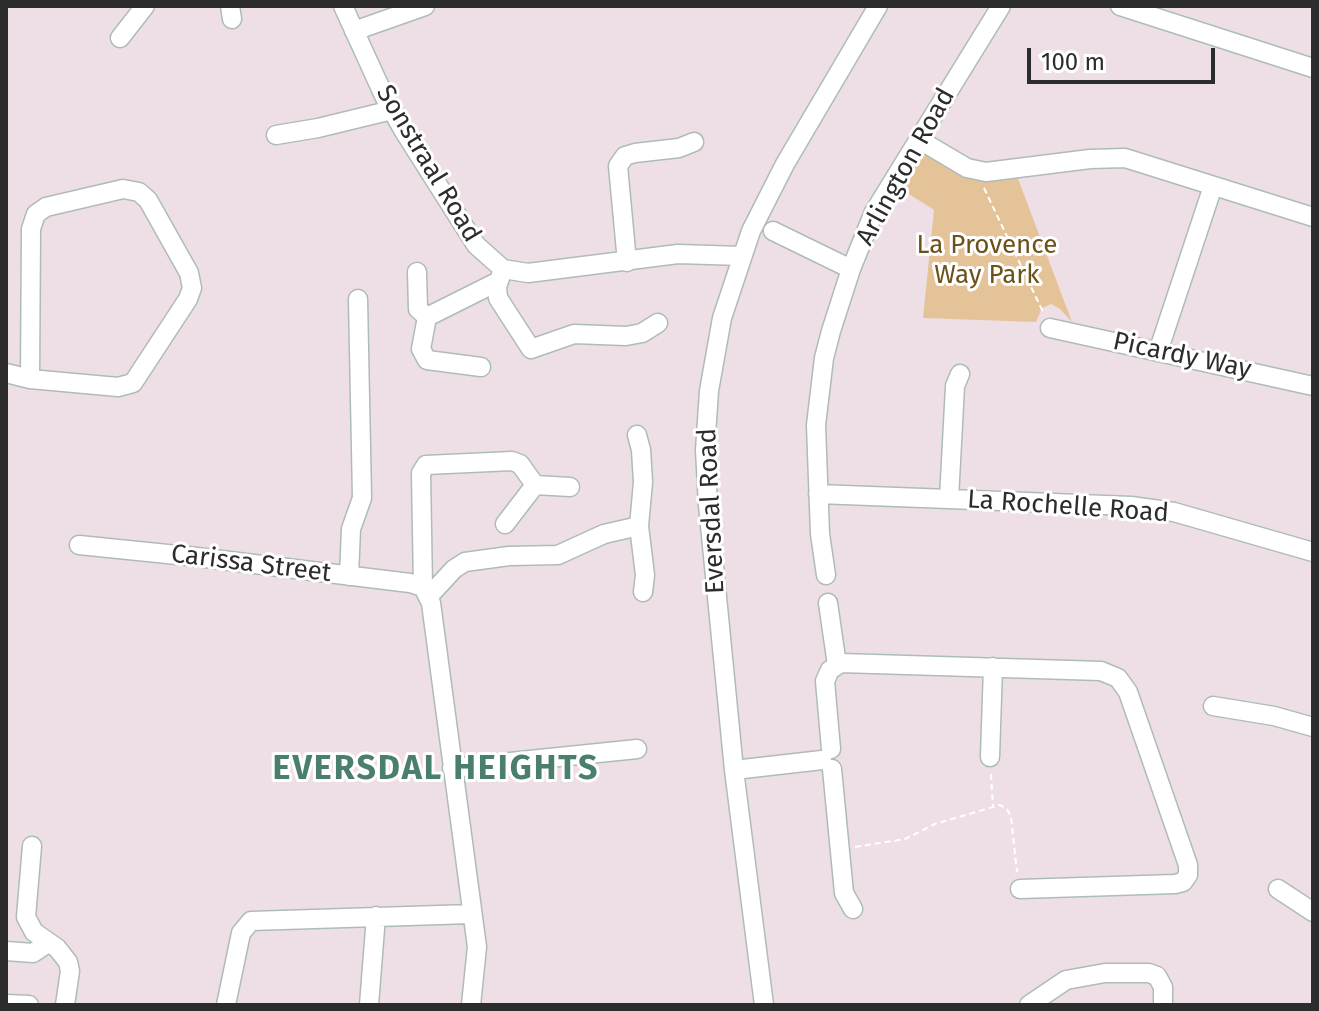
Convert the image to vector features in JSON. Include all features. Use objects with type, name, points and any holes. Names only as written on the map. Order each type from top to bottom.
[{"type":"street","points":[[120,38],[145,6]]},
{"type":"street","name":"Sonstraal Road","points":[[343,6],[392,110],[476,245],[501,275]]},
{"type":"street","points":[[354,31],[425,6]]},
{"type":"street","name":"Eversdal Road","points":[[764,1005],[734,770],[714,574],[705,450],[707,412],[716,345],[742,256],[764,202],[878,6]]},
{"type":"street","name":"Arlington Road","points":[[826,575],[820,534],[817,406],[828,345],[851,269],[874,212],[1001,6]]},
{"type":"street","points":[[1120,6],[1313,68]]},
{"type":"street","points":[[276,135],[392,110]]},
{"type":"street","points":[[918,139],[976,171],[995,172],[1117,157],[1313,217]]},
{"type":"street","points":[[627,262],[618,166],[625,156],[679,148],[694,142]]},
{"type":"street","points":[[1158,352],[1213,186]]},
{"type":"street","points":[[6,373],[30,379],[118,387],[133,383],[188,299],[192,288],[189,273],[148,200],[139,192],[123,189],[46,207],[36,214],[31,229],[30,379]]},
{"type":"street","points":[[773,231],[851,269]]},
{"type":"street","points":[[481,367],[427,360],[421,349],[427,317],[501,275],[685,254],[742,256]]},
{"type":"street","points":[[417,272],[417,305],[427,317]]},
{"type":"street","points":[[501,275],[498,298],[531,349],[574,334],[626,336],[642,333],[658,323]]},
{"type":"street","points":[[349,576],[351,529],[362,498],[358,299]]},
{"type":"street","name":"Picardy Way","points":[[1050,328],[1313,386]]},
{"type":"street","points":[[949,499],[955,386],[960,374]]},
{"type":"street","points":[[637,435],[643,482],[639,526],[645,575],[643,592]]},
{"type":"street","points":[[471,1005],[477,947],[426,592],[421,473],[426,465],[512,461],[523,466],[535,485]]},
{"type":"street","points":[[535,485],[570,487]]},
{"type":"street","points":[[505,524],[535,485]]},
{"type":"street","name":"La Rochelle Road","points":[[818,494],[1131,506],[1174,512],[1313,552]]},
{"type":"street","points":[[426,592],[465,562],[498,556],[558,555],[604,534],[639,526]]},
{"type":"street","name":"Carissa Street","points":[[79,545],[349,576],[426,592]]},
{"type":"street","points":[[828,603],[837,665]]},
{"type":"street","points":[[853,909],[844,893],[828,759],[825,686],[827,675],[837,665],[847,661],[1101,671],[1118,678],[1128,692],[1189,870],[1186,879],[1175,884],[1020,889]]},
{"type":"street","points":[[990,757],[993,667]]},
{"type":"street","points":[[1213,706],[1274,716],[1313,727]]},
{"type":"street","points":[[452,768],[637,749]]},
{"type":"street","points":[[734,770],[828,759]]},
{"type":"street","points":[[32,846],[26,917],[34,932],[57,948],[68,962],[69,988],[65,1005]]},
{"type":"street","points":[[1278,889],[1313,912]]},
{"type":"street","points":[[226,1005],[241,933],[251,921],[471,914]]},
{"type":"street","points":[[369,1005],[376,916]]},
{"type":"street","points":[[6,951],[37,953],[48,943]]},
{"type":"street","points":[[1029,1005],[1066,980],[1105,973],[1153,974],[1160,979],[1163,987],[1163,1005]]},
{"type":"street","points":[[17,1004],[19,984]]},
{"type":"street","points":[[6,1004],[29,1005]]},
{"type":"path","points":[[976,171],[1050,328]]},
{"type":"path","points":[[990,757],[993,807]]},
{"type":"path","points":[[840,848],[905,839],[935,824],[1004,806],[1011,817],[1020,889]]},
{"type":"green space","name":"La Provence Way Park","points":[[927,154],[1017,176],[1072,322],[1051,304],[1042,308],[1036,322],[923,318],[934,210],[898,187],[917,158]]},
{"type":"district","name":"EVERSDAL HEIGHTS","points":[[436,770]]}]
